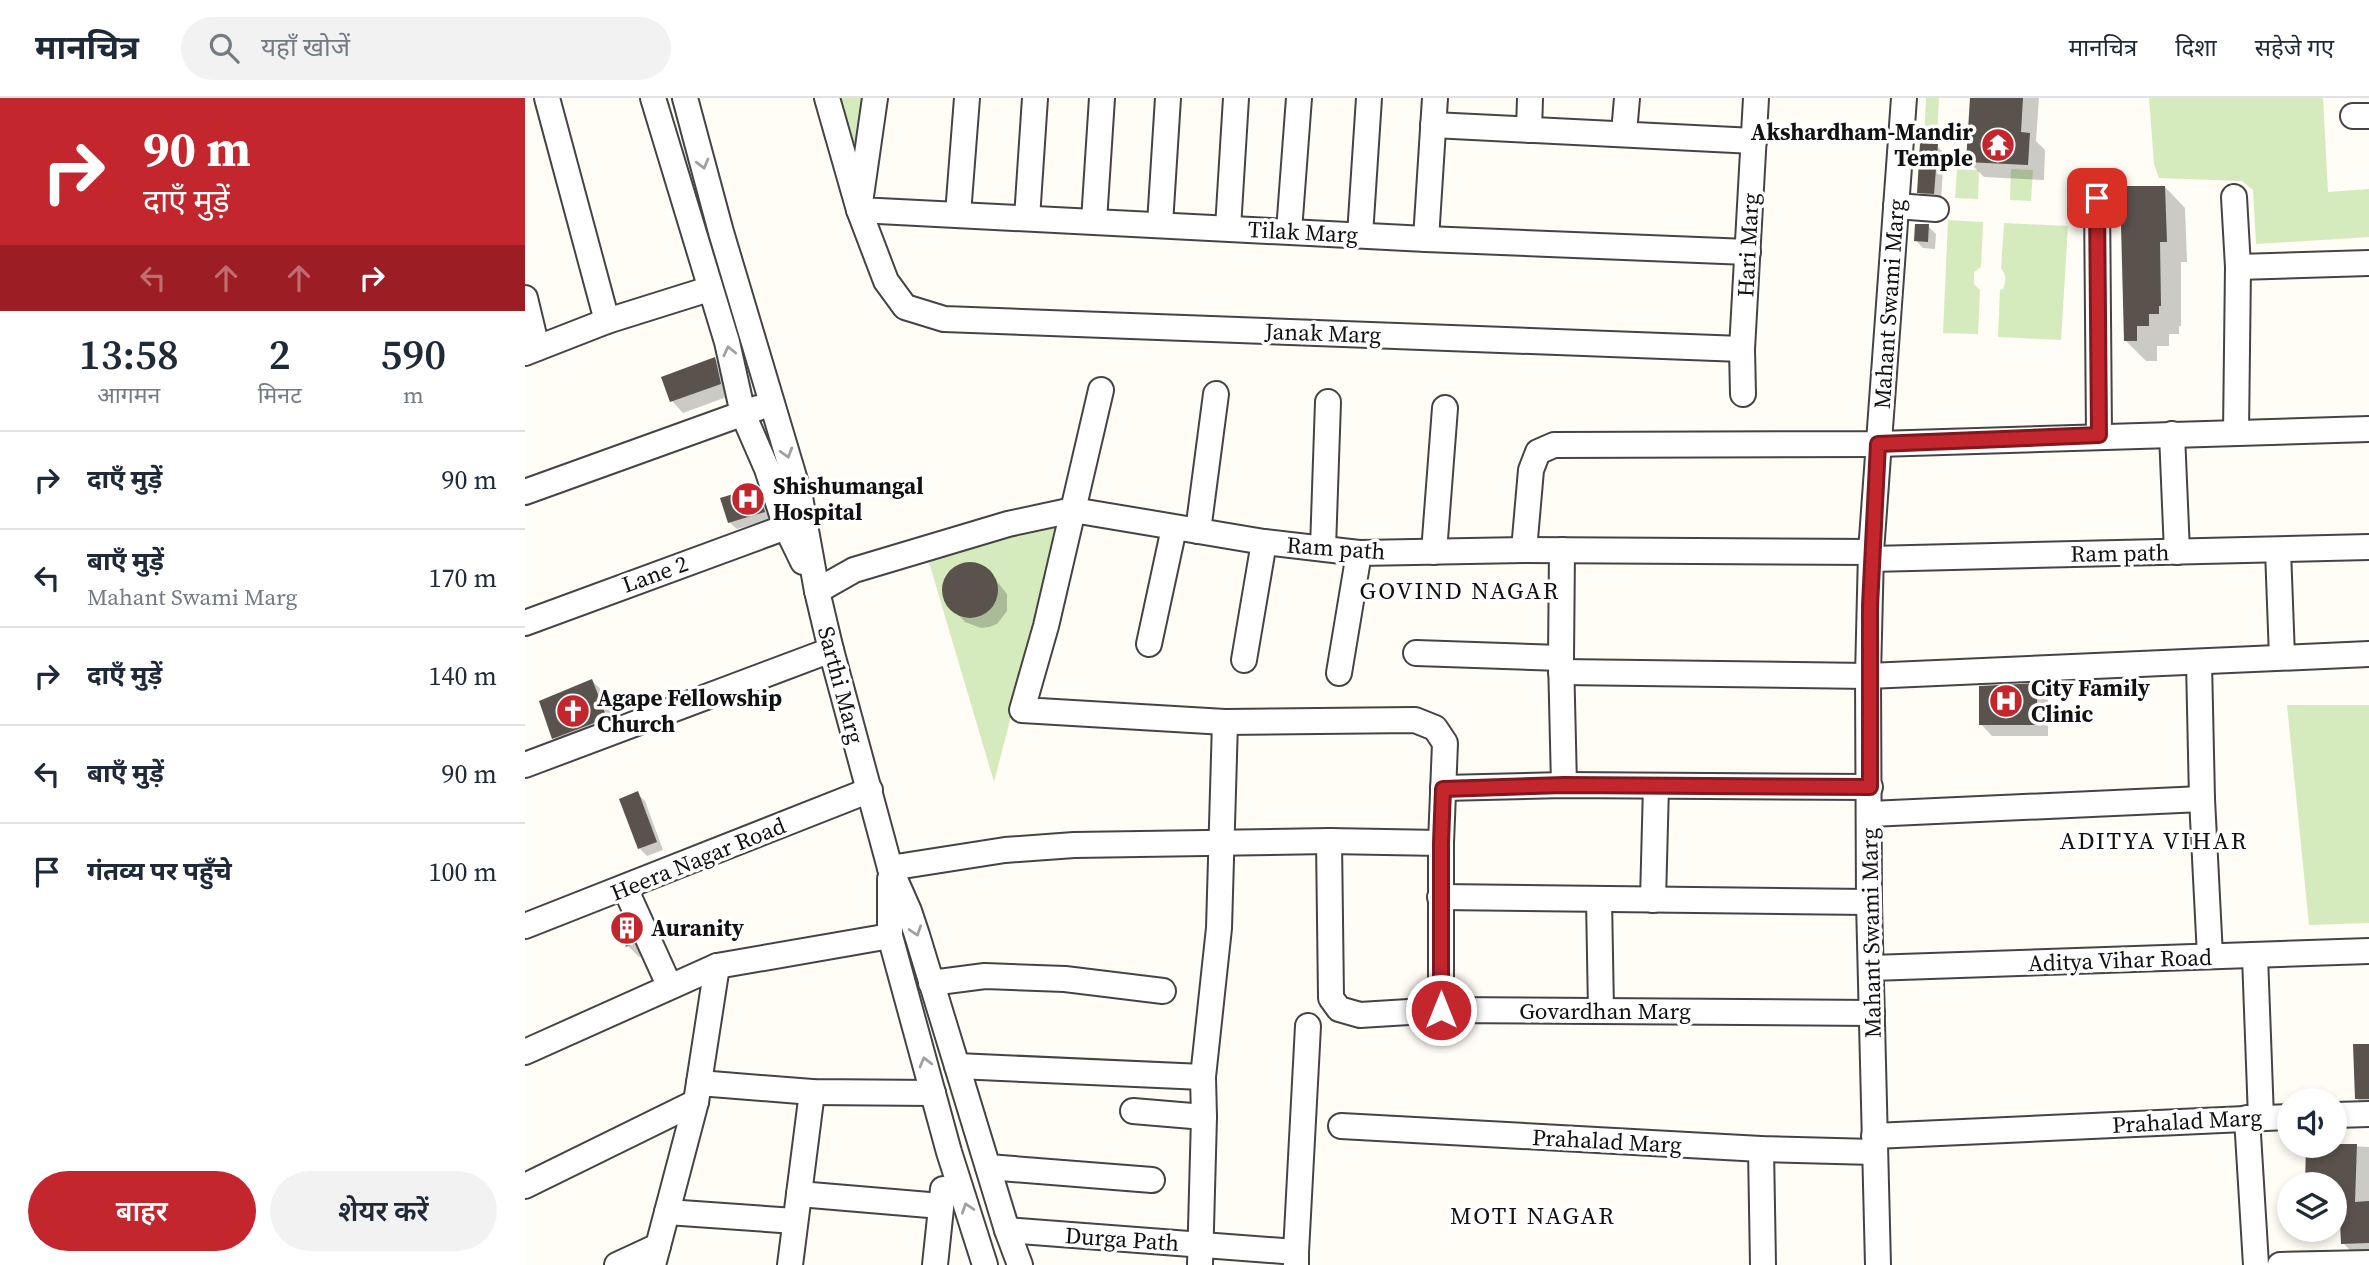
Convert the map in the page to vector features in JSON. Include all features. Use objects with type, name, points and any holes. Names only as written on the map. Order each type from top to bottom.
[{"type":"street","points":[[547,98],[607,321]]},
{"type":"street","points":[[653,98],[727,342],[743,414],[767,468],[786,527],[817,591]]},
{"type":"street","name":"Sarthi Marg","points":[[685,98],[800,497],[831,650],[890,868],[909,911],[1020,1265]]},
{"type":"street","points":[[827,98],[859,211]]},
{"type":"street","points":[[859,211],[875,98]]},
{"type":"street","points":[[958,214],[967,98]]},
{"type":"street","points":[[1027,218],[1035,98]]},
{"type":"street","points":[[1094,221],[1102,98]]},
{"type":"street","points":[[1160,225],[1168,98]]},
{"type":"street","points":[[1228,228],[1235,98]]},
{"type":"street","points":[[1289,230],[1299,98]]},
{"type":"street","points":[[1360,235],[1369,98]]},
{"type":"street","points":[[1426,239],[1435,98]]},
{"type":"street","points":[[1528,130],[1530,98]]},
{"type":"street","points":[[1624,133],[1627,98]]},
{"type":"street","name":"Hari Marg","points":[[1743,394],[1742,349],[1756,98]]},
{"type":"street","name":"Mahant Swami Marg","points":[[1878,1265],[1869,902],[1868,676],[1871,555],[1904,98]]},
{"type":"street","points":[[1433,125],[1753,141]]},
{"type":"street","points":[[2234,197],[2238,267],[2237,432]]},
{"type":"street","points":[[2097,198],[2099,435]]},
{"type":"street","points":[[1896,206],[1936,209]]},
{"type":"street","name":"Tilak Marg","points":[[859,211],[1748,252]]},
{"type":"street","name":"Janak Marg","points":[[859,211],[885,281],[905,307],[944,319],[1742,349]]},
{"type":"street","points":[[2238,267],[2369,262]]},
{"type":"street","points":[[525,298],[531,351],[607,321],[709,289]]},
{"type":"street","points":[[1101,390],[1046,626],[1022,710],[1225,722],[1415,720],[1435,728],[1445,743],[1440,897],[1441,1010]]},
{"type":"street","points":[[1149,645],[1186,529],[1216,394]]},
{"type":"street","points":[[1323,548],[1328,402]]},
{"type":"street","points":[[525,492],[771,403]]},
{"type":"street","points":[[1434,552],[1445,408]]},
{"type":"street","points":[[1524,550],[1531,470],[1538,452],[1554,445],[1878,444],[2099,435],[2369,429]]},
{"type":"street","points":[[2172,434],[2177,552]]},
{"type":"street","name":"Ram path","points":[[817,591],[853,570],[1008,524],[1073,510],[1264,542],[1359,553],[1524,550],[1871,555],[2369,547]]},
{"type":"street","name":"Lane 2","points":[[525,623],[786,527]]},
{"type":"street","points":[[1244,660],[1264,542]]},
{"type":"street","points":[[2278,550],[2282,657]]},
{"type":"street","points":[[1562,551],[1564,785]]},
{"type":"street","points":[[1339,673],[1359,553]]},
{"type":"street","points":[[525,765],[831,650]]},
{"type":"street","points":[[1416,653],[1561,665],[1868,676],[2369,654]]},
{"type":"street","points":[[2199,662],[2202,799],[2210,957]]},
{"type":"street","points":[[1201,1255],[1205,1117],[1203,1077],[1219,929],[1225,722]]},
{"type":"street","points":[[1443,789],[1564,785],[1870,787]]},
{"type":"street","points":[[1653,900],[1656,786]]},
{"type":"street","name":"Heera Nagar Road","points":[[525,926],[870,790]]},
{"type":"street","points":[[1870,814],[2202,799]]},
{"type":"street","points":[[981,1253],[949,1152],[890,936],[890,868],[1005,850],[1074,845],[1329,841],[1441,843]]},
{"type":"street","name":"Govardhan Marg","points":[[1329,841],[1331,998],[1339,1009],[1360,1015],[1441,1010],[1872,1013]]},
{"type":"street","points":[[625,888],[669,985]]},
{"type":"street","points":[[1440,897],[1869,902]]},
{"type":"street","points":[[1599,899],[1601,1011]]},
{"type":"street","points":[[525,1052],[717,965],[890,936]]},
{"type":"street","name":"Aditya Vihar Road","points":[[1871,968],[2369,951]]},
{"type":"street","points":[[2255,956],[2256,1265]]},
{"type":"street","points":[[617,1265],[656,1256],[697,1092],[717,965]]},
{"type":"street","points":[[931,983],[985,976],[1065,979],[1163,991]]},
{"type":"street","points":[[1290,1256],[1308,1026]]},
{"type":"street","points":[[957,1066],[1203,1077]]},
{"type":"street","points":[[525,1186],[697,1092],[933,1093]]},
{"type":"street","points":[[790,1265],[812,1092]]},
{"type":"street","points":[[1133,1111],[1205,1117]]},
{"type":"street","points":[[2347,1115],[2369,1114]]},
{"type":"street","name":"Prahalad Marg","points":[[1341,1126],[1761,1149],[2277,1117]]},
{"type":"street","points":[[1761,1149],[1763,1265]]},
{"type":"street","points":[[935,1265],[949,1152]]},
{"type":"street","points":[[988,1167],[1152,1180]]},
{"type":"street","points":[[799,1194],[941,1206]]},
{"type":"street","points":[[667,1212],[796,1221]]},
{"type":"street","name":"Durga Path","points":[[981,1253],[1009,1234],[1201,1255],[1290,1256]]},
{"type":"street","points":[[2280,1265],[2369,1263]]},
{"type":"green space","points":[[841,98],[876,98],[868,189]]},
{"type":"green space","points":[[1926,98],[1939,98],[1937,141],[1924,140]]},
{"type":"green space","points":[[2149,98],[2323,98],[2328,192],[2369,189],[2369,237],[2256,244],[2253,190],[2242,181],[2159,178],[2154,164]]},
{"type":"green space","points":[[1957,169],[1979,170],[1978,199],[1955,198]]},
{"type":"green space","points":[[2011,169],[2033,170],[2031,201],[2010,200]]},
{"type":"green space","points":[[1948,220],[1983,222],[1981,267],[1974,272],[1974,284],[1980,290],[1978,334],[1943,333]]},
{"type":"green space","points":[[2004,223],[2068,226],[2061,340],[1998,337],[2000,290],[2003,289],[2005,281],[2001,268]]},
{"type":"green space","points":[[1061,523],[994,782],[928,559]]},
{"type":"green space","points":[[2287,705],[2369,705],[2369,923],[2309,925]]},
{"type":"building","points":[[1970,98],[2023,98],[2021,132],[2030,133],[2028,165],[1966,162]]},
{"type":"building","points":[[1920,143],[1938,144],[1934,194],[1917,193]]},
{"type":"building","points":[[2120,186],[2165,186],[2167,242],[2160,242],[2161,306],[2159,314],[2149,314],[2149,326],[2137,326],[2137,341],[2124,341]]},
{"type":"building","points":[[1915,224],[1929,224],[1928,242],[1914,241]]},
{"type":"building","points":[[715,357],[721,384],[670,402],[661,377]]},
{"type":"building","points":[[757,487],[765,512],[728,523],[720,498]]},
{"type":"building","points":[[970,562],[985,567],[993,575],[998,590],[993,605],[985,613],[970,618],[955,613],[947,605],[942,590],[947,575],[955,567]]},
{"type":"building","name":"Agape Fellowship Church","points":[[592,679],[607,718],[552,739],[539,701]]},
{"type":"building","points":[[2037,683],[2037,725],[1979,725],[1979,686]]},
{"type":"building","points":[[638,791],[657,842],[638,849],[619,799]]},
{"type":"building","points":[[621,914],[634,943],[626,947],[614,917]]},
{"type":"building","points":[[2353,1044],[2369,1044],[2369,1099],[2355,1099]]},
{"type":"building","points":[[2347,1144],[2357,1144],[2355,1202],[2369,1201],[2369,1243],[2341,1244],[2347,1242],[2347,1172],[2305,1172],[2306,1158],[2347,1158]]},
{"type":"place","name":"Akshardham-Mandir Temple","points":[[1998,145]]},
{"type":"place","name":"Shishumangal Hospital","points":[[748,499]]},
{"type":"place","name":"City Family Clinic","points":[[2006,701]]},
{"type":"place","name":"Agape Fellowship Church","points":[[573,711]]},
{"type":"place","name":"Auranity","points":[[627,928]]},
{"type":"district","name":"GOVIND NAGAR","points":[[1460,591]]},
{"type":"district","name":"ADITYA VIHAR","points":[[2154,841]]},
{"type":"district","name":"MOTI NAGAR","points":[[1533,1216]]},
{"type":"route","points":[[1441,1010],[1443,789],[1564,785],[1870,787],[1868,676],[1871,552],[1878,444],[2099,435],[2097,198]]}]
